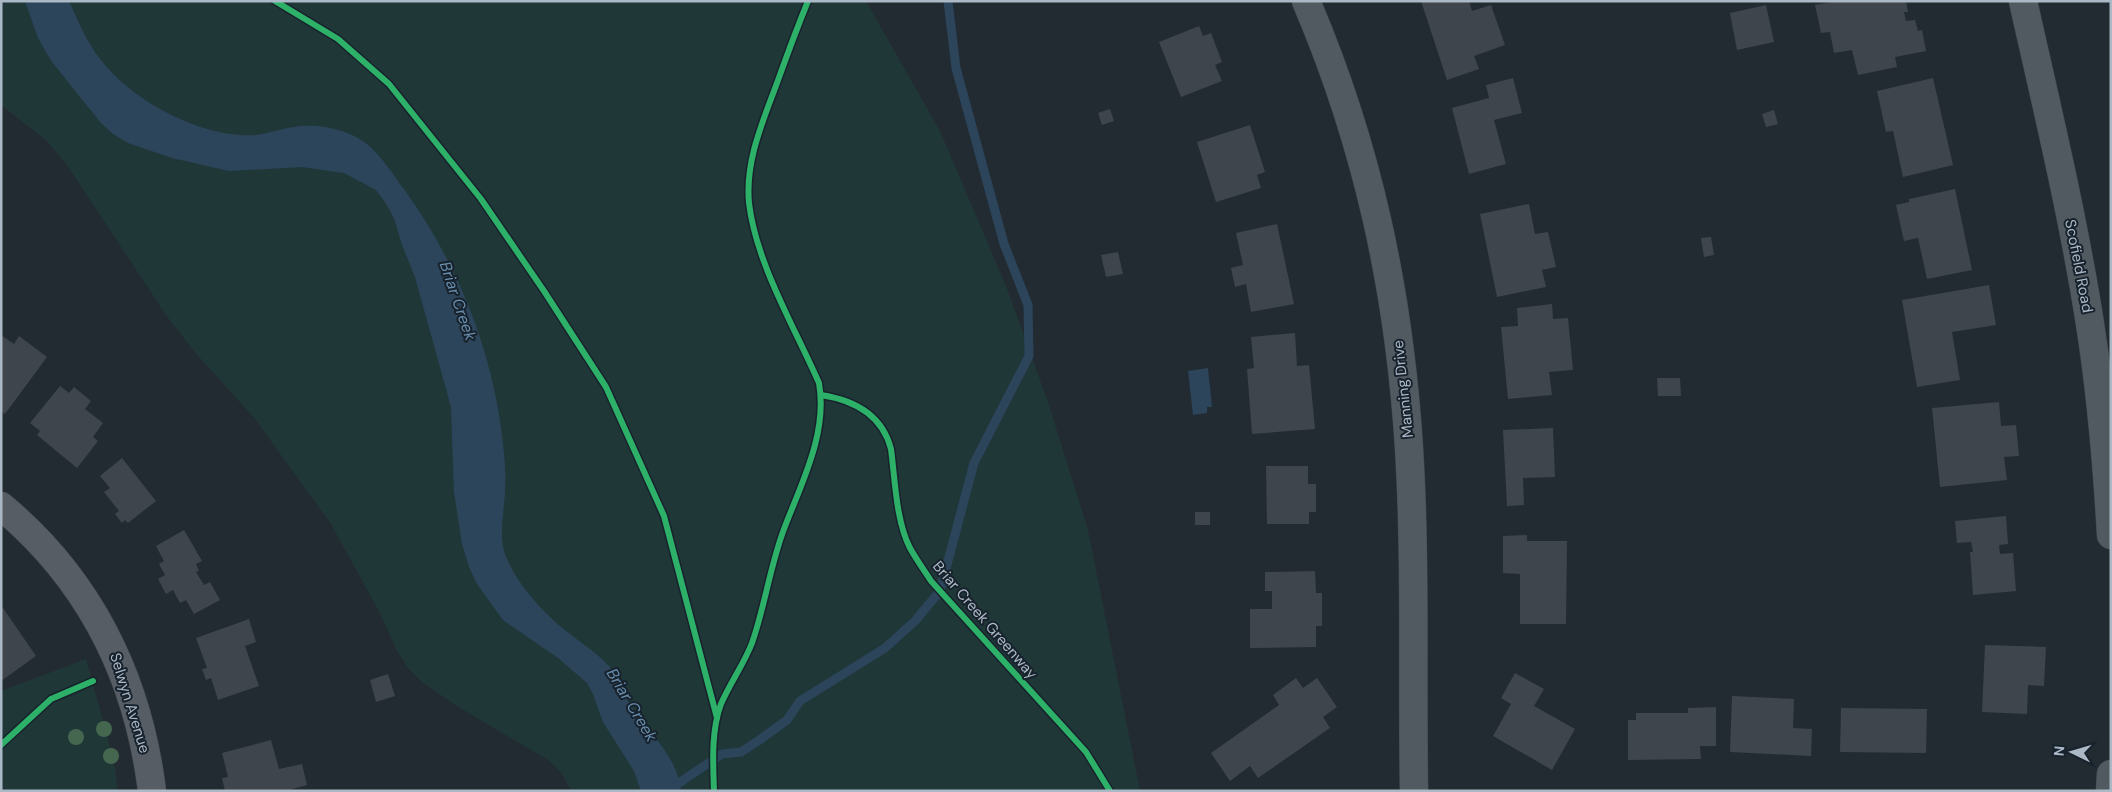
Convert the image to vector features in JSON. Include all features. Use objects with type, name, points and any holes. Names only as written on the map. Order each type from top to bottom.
[{"type":"street","name":"Manning Drive","points":[[1306,1],[1337,77],[1361,150],[1384,246],[1397,328],[1406,402],[1411,491],[1414,791]]},
{"type":"street","name":"Scofield Road","points":[[2023,1],[2062,175],[2090,323],[2098,380],[2111,535]]},
{"type":"street","name":"Selwyn Avenue","points":[[1,506],[32,534],[73,580],[109,640],[134,708],[150,770],[152,791]]},
{"type":"street","points":[[2110,791],[2111,774]]},
{"type":"green space","points":[[1,1],[866,1],[940,131],[1006,286],[1048,402],[1088,530],[1140,791],[571,791],[561,772],[548,760],[457,706],[423,683],[408,668],[397,651],[380,613],[331,524],[255,419],[193,350],[166,315],[67,165],[46,140],[1,105]]},
{"type":"green space","points":[[86,659],[113,757],[118,791],[1,791],[1,691]]},
{"type":"water","name":"Briar Creek","points":[[25,1],[69,1],[91,46],[114,75],[150,103],[192,124],[235,135],[256,135],[303,126],[332,128],[360,139],[383,161],[426,222],[443,252],[473,317],[484,350],[500,419],[504,454],[505,480],[502,542],[507,559],[520,583],[544,611],[610,667],[635,712],[660,743],[674,765],[681,791],[641,791],[634,771],[603,722],[587,683],[558,658],[503,620],[477,584],[469,567],[462,544],[454,492],[451,407],[415,277],[402,245],[394,218],[376,190],[344,173],[302,167],[229,171],[172,158],[128,143],[113,134],[101,123],[52,62],[38,38]]},
{"type":"water","points":[[1208,368],[1212,407],[1207,407],[1207,413],[1193,415],[1188,371]]},
{"type":"building","points":[[1421,1],[1469,1],[1472,11],[1491,5],[1505,45],[1474,56],[1479,69],[1447,80]]},
{"type":"building","points":[[1837,1],[1906,1],[1908,12],[1904,12],[1906,21],[1915,20],[1918,31],[1922,30],[1926,51],[1895,57],[1897,67],[1858,75],[1852,50],[1834,53],[1830,32],[1821,33],[1815,5]]},
{"type":"building","points":[[1766,5],[1774,42],[1737,50],[1730,13]]},
{"type":"building","points":[[1199,26],[1203,36],[1211,33],[1222,62],[1215,65],[1222,81],[1181,97],[1159,42]]},
{"type":"building","points":[[1513,78],[1522,113],[1494,120],[1506,164],[1469,174],[1452,108],[1489,98],[1486,85]]},
{"type":"building","points":[[1933,78],[1953,165],[1903,177],[1893,131],[1886,132],[1877,91]]},
{"type":"building","points":[[1110,109],[1114,121],[1102,125],[1098,113]]},
{"type":"building","points":[[1774,110],[1778,124],[1766,127],[1762,114]]},
{"type":"building","points":[[1250,125],[1265,172],[1257,175],[1261,188],[1216,202],[1197,142]]},
{"type":"building","points":[[1955,189],[1972,270],[1927,279],[1918,238],[1904,241],[1896,205],[1909,202],[1909,199]]},
{"type":"building","points":[[1529,204],[1535,234],[1548,232],[1556,267],[1542,270],[1546,287],[1497,297],[1480,214]]},
{"type":"building","points":[[1277,224],[1294,304],[1251,312],[1246,284],[1235,287],[1231,268],[1243,265],[1236,233]]},
{"type":"building","points":[[1711,237],[1714,255],[1704,257],[1701,238]]},
{"type":"building","points":[[1118,252],[1123,274],[1106,277],[1101,255]]},
{"type":"building","points":[[1989,285],[1996,325],[1952,332],[1960,380],[1917,387],[1902,300]]},
{"type":"building","points":[[1552,304],[1553,319],[1568,318],[1573,370],[1549,372],[1552,395],[1508,399],[1501,327],[1518,326],[1517,308]]},
{"type":"building","points":[[1295,333],[1297,366],[1309,365],[1315,429],[1252,434],[1247,369],[1254,368],[1251,337]]},
{"type":"building","points":[[1,335],[14,344],[19,336],[47,357],[5,414],[1,411]]},
{"type":"building","points":[[1657,378],[1680,378],[1681,396],[1658,396]]},
{"type":"building","points":[[60,386],[69,393],[74,387],[91,401],[85,409],[103,423],[93,437],[98,441],[77,468],[37,435],[40,431],[30,423]]},
{"type":"building","points":[[1999,402],[2001,426],[2016,425],[2019,456],[2004,457],[2007,480],[1940,487],[1932,408]]},
{"type":"building","points":[[1553,428],[1555,477],[1523,478],[1524,505],[1507,506],[1503,430]]},
{"type":"building","points":[[122,458],[156,501],[128,523],[125,520],[122,523],[115,514],[119,511],[104,492],[110,488],[100,476]]},
{"type":"building","points":[[1266,466],[1308,466],[1308,484],[1316,484],[1316,512],[1309,512],[1309,524],[1267,524]]},
{"type":"building","points":[[1195,512],[1210,512],[1210,525],[1195,525]]},
{"type":"building","points":[[2006,516],[2008,544],[1999,545],[2000,554],[2013,553],[2016,591],[1973,595],[1970,552],[1973,552],[1971,542],[1957,543],[1955,521]]},
{"type":"building","points":[[184,530],[202,561],[196,564],[199,571],[196,572],[204,585],[210,582],[220,600],[194,614],[186,600],[180,603],[173,590],[166,594],[158,579],[165,575],[159,564],[164,561],[156,546]]},
{"type":"building","points":[[1527,535],[1527,541],[1567,541],[1566,624],[1520,624],[1520,574],[1503,573],[1503,536]]},
{"type":"building","points":[[1315,571],[1316,593],[1322,593],[1322,626],[1316,626],[1316,647],[1250,648],[1250,609],[1272,609],[1272,591],[1265,591],[1265,572]]},
{"type":"building","points":[[1,605],[36,656],[1,681]]},
{"type":"building","points":[[249,619],[256,642],[245,646],[259,686],[218,700],[211,678],[206,680],[202,669],[207,668],[196,638]]},
{"type":"building","points":[[1985,645],[2046,647],[2044,686],[2028,685],[2027,714],[1982,712]]},
{"type":"building","points":[[1515,673],[1544,689],[1534,706],[1575,729],[1552,770],[1493,736],[1511,704],[1501,698]]},
{"type":"building","points":[[388,674],[395,696],[376,702],[370,680]]},
{"type":"building","points":[[1296,678],[1303,688],[1317,678],[1337,707],[1323,717],[1330,728],[1258,778],[1250,766],[1230,781],[1211,753],[1279,705],[1273,695]]},
{"type":"building","points":[[1732,696],[1794,699],[1793,728],[1812,729],[1811,756],[1730,752]]},
{"type":"building","points":[[1716,707],[1716,746],[1700,746],[1701,759],[1628,760],[1628,720],[1636,720],[1636,713],[1688,713],[1688,708]]},
{"type":"building","points":[[1841,708],[1927,709],[1926,753],[1840,752]]},
{"type":"building","points":[[271,740],[279,769],[302,764],[307,785],[285,791],[225,791],[222,778],[228,777],[222,753]]},
{"type":"waterway","points":[[667,791],[722,754],[741,752],[787,720],[800,701],[885,648],[915,621],[940,591],[974,463],[1029,356],[1028,305],[1004,244],[956,68],[948,1]]},
{"type":"cycle path","points":[[275,1],[338,39],[389,84],[481,199],[544,291],[606,387],[664,516],[717,718]]},
{"type":"cycle path","points":[[714,791],[713,747],[718,714],[721,704],[752,643],[779,543],[805,476],[820,421],[819,383],[768,272],[753,226],[748,187],[756,142],[808,1]]},
{"type":"cycle path","name":"Briar Creek Greenway","points":[[821,395],[855,405],[874,418],[881,426],[891,449],[897,500],[905,537],[915,556],[931,581],[1086,752],[1110,791]]},
{"type":"cycle path","points":[[1,745],[51,699],[93,681]]}]
